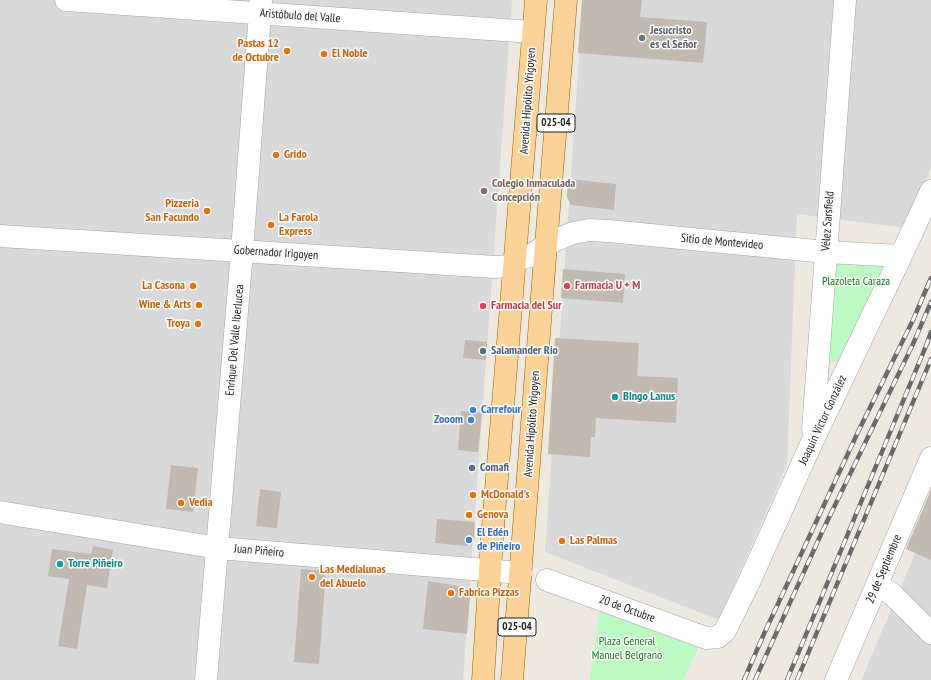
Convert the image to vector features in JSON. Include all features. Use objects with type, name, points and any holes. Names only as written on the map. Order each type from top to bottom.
[{"type":"main road","name":"Avenida Hipólito Yrigoyen","points":[[483,680],[492,539],[536,0]]},
{"type":"main road","name":"Avenida Hipólito Yrigoyen","points":[[512,680],[566,0]]},
{"type":"street","name":"Aristóbulo del Valle","points":[[66,0],[260,7],[533,32]]},
{"type":"street","name":"Vélez Sarsfield","points":[[812,442],[845,0]]},
{"type":"street","name":"Enrique Del Valle Iberlucea","points":[[206,680],[242,251],[260,7]]},
{"type":"street","name":"Joaquín Víctor González","points":[[706,638],[718,636],[725,631],[750,580],[812,442],[931,191]]},
{"type":"street","name":"Sitio de Montevideo","points":[[546,245],[573,233],[589,230],[826,252],[901,256]]},
{"type":"street","name":"Gobernador Irigoyen","points":[[0,236],[495,267],[508,266],[515,260],[530,256],[546,245]]},
{"type":"street","name":"29 de Septiembre","points":[[836,680],[931,458]]},
{"type":"street","name":"Juan Piñeiro","points":[[0,512],[218,548],[521,573]]},
{"type":"street","name":"20 de Octubre","points":[[547,580],[706,638]]},
{"type":"street","points":[[877,585],[892,594],[931,633]]},
{"type":"shaded area","points":[[0,0],[512,0],[463,680],[0,680]]},
{"type":"shaded area","points":[[583,0],[931,0],[931,167],[905,228],[797,214],[787,465],[719,620],[545,552]]},
{"type":"shaded area","points":[[931,516],[931,680],[861,680]]},
{"type":"green space","name":"Plazoleta Caraza","points":[[836,258],[890,263],[844,363],[828,361]]},
{"type":"green space","name":"Plaza General Manuel Belgrano","points":[[600,605],[701,642],[683,680],[590,680]]},
{"type":"building","name":"Jesucristo es el Señor","points":[[582,0],[642,0],[640,17],[707,22],[703,63],[578,53]]},
{"type":"building","points":[[568,179],[616,184],[614,210],[571,205],[567,197]]},
{"type":"building","points":[[563,269],[625,274],[623,303],[561,298]]},
{"type":"building","name":"BIngo Lanus","points":[[555,338],[639,343],[637,376],[678,378],[676,423],[596,418],[595,437],[591,437],[590,457],[548,454]]},
{"type":"building","points":[[465,340],[487,342],[486,360],[463,358]]},
{"type":"building","points":[[461,411],[482,413],[478,452],[458,450]]},
{"type":"building","points":[[171,465],[198,468],[193,512],[166,509]]},
{"type":"building","points":[[260,489],[281,492],[277,528],[256,526]]},
{"type":"building","points":[[931,490],[931,560],[906,549]]},
{"type":"building","points":[[437,519],[475,522],[474,540],[467,546],[435,543]]},
{"type":"building","points":[[93,546],[113,550],[107,588],[87,585],[77,649],[58,646],[69,579],[48,576],[52,549],[91,554]]},
{"type":"building","points":[[301,569],[326,571],[319,664],[294,662]]},
{"type":"building","points":[[428,581],[459,586],[470,597],[467,634],[423,629]]},
{"type":"railway","points":[[744,680],[858,432],[913,320],[931,278]]},
{"type":"railway","points":[[755,680],[822,532],[913,344],[931,302]]},
{"type":"railway","points":[[787,680],[931,332]]},
{"type":"railway","points":[[797,680],[931,359]]},
{"type":"place","name":"Jesucristo es el Señor","points":[[642,38]]},
{"type":"place","name":"Pastas 12 de Octubre","points":[[287,51]]},
{"type":"place","name":"El Noble","points":[[324,54]]},
{"type":"place","name":"Grido","points":[[276,155]]},
{"type":"place","name":"Colegio Inmaculada Concepción","points":[[484,191]]},
{"type":"place","name":"Pizzeria San Facundo","points":[[207,211]]},
{"type":"place","name":"La Farola Express","points":[[271,225]]},
{"type":"place","name":"La Casona","points":[[193,286]]},
{"type":"place","name":"Farmacia U + M","points":[[567,286]]},
{"type":"place","name":"Wine & Arts","points":[[199,305]]},
{"type":"place","name":"Farmacia del Sur","points":[[483,306]]},
{"type":"place","name":"Troya","points":[[198,324]]},
{"type":"place","name":"Salamander Rio","points":[[483,351]]},
{"type":"place","name":"BIngo Lanus","points":[[615,397]]},
{"type":"place","name":"Carrefour","points":[[473,410]]},
{"type":"place","name":"Zooom","points":[[471,420]]},
{"type":"place","name":"Comafi","points":[[472,468]]},
{"type":"place","name":"McDonald's","points":[[473,495]]},
{"type":"place","name":"Vedia","points":[[181,503]]},
{"type":"place","name":"Genova","points":[[469,515]]},
{"type":"place","name":"El Edén de Piñeiro","points":[[469,540]]},
{"type":"place","name":"Las Palmas","points":[[562,541]]},
{"type":"place","name":"Torre Piñeiro","points":[[60,564]]},
{"type":"place","name":"Las Medialunas del Abuelo","points":[[312,577]]},
{"type":"place","name":"Fabrica Pizzas","points":[[451,593]]}]
